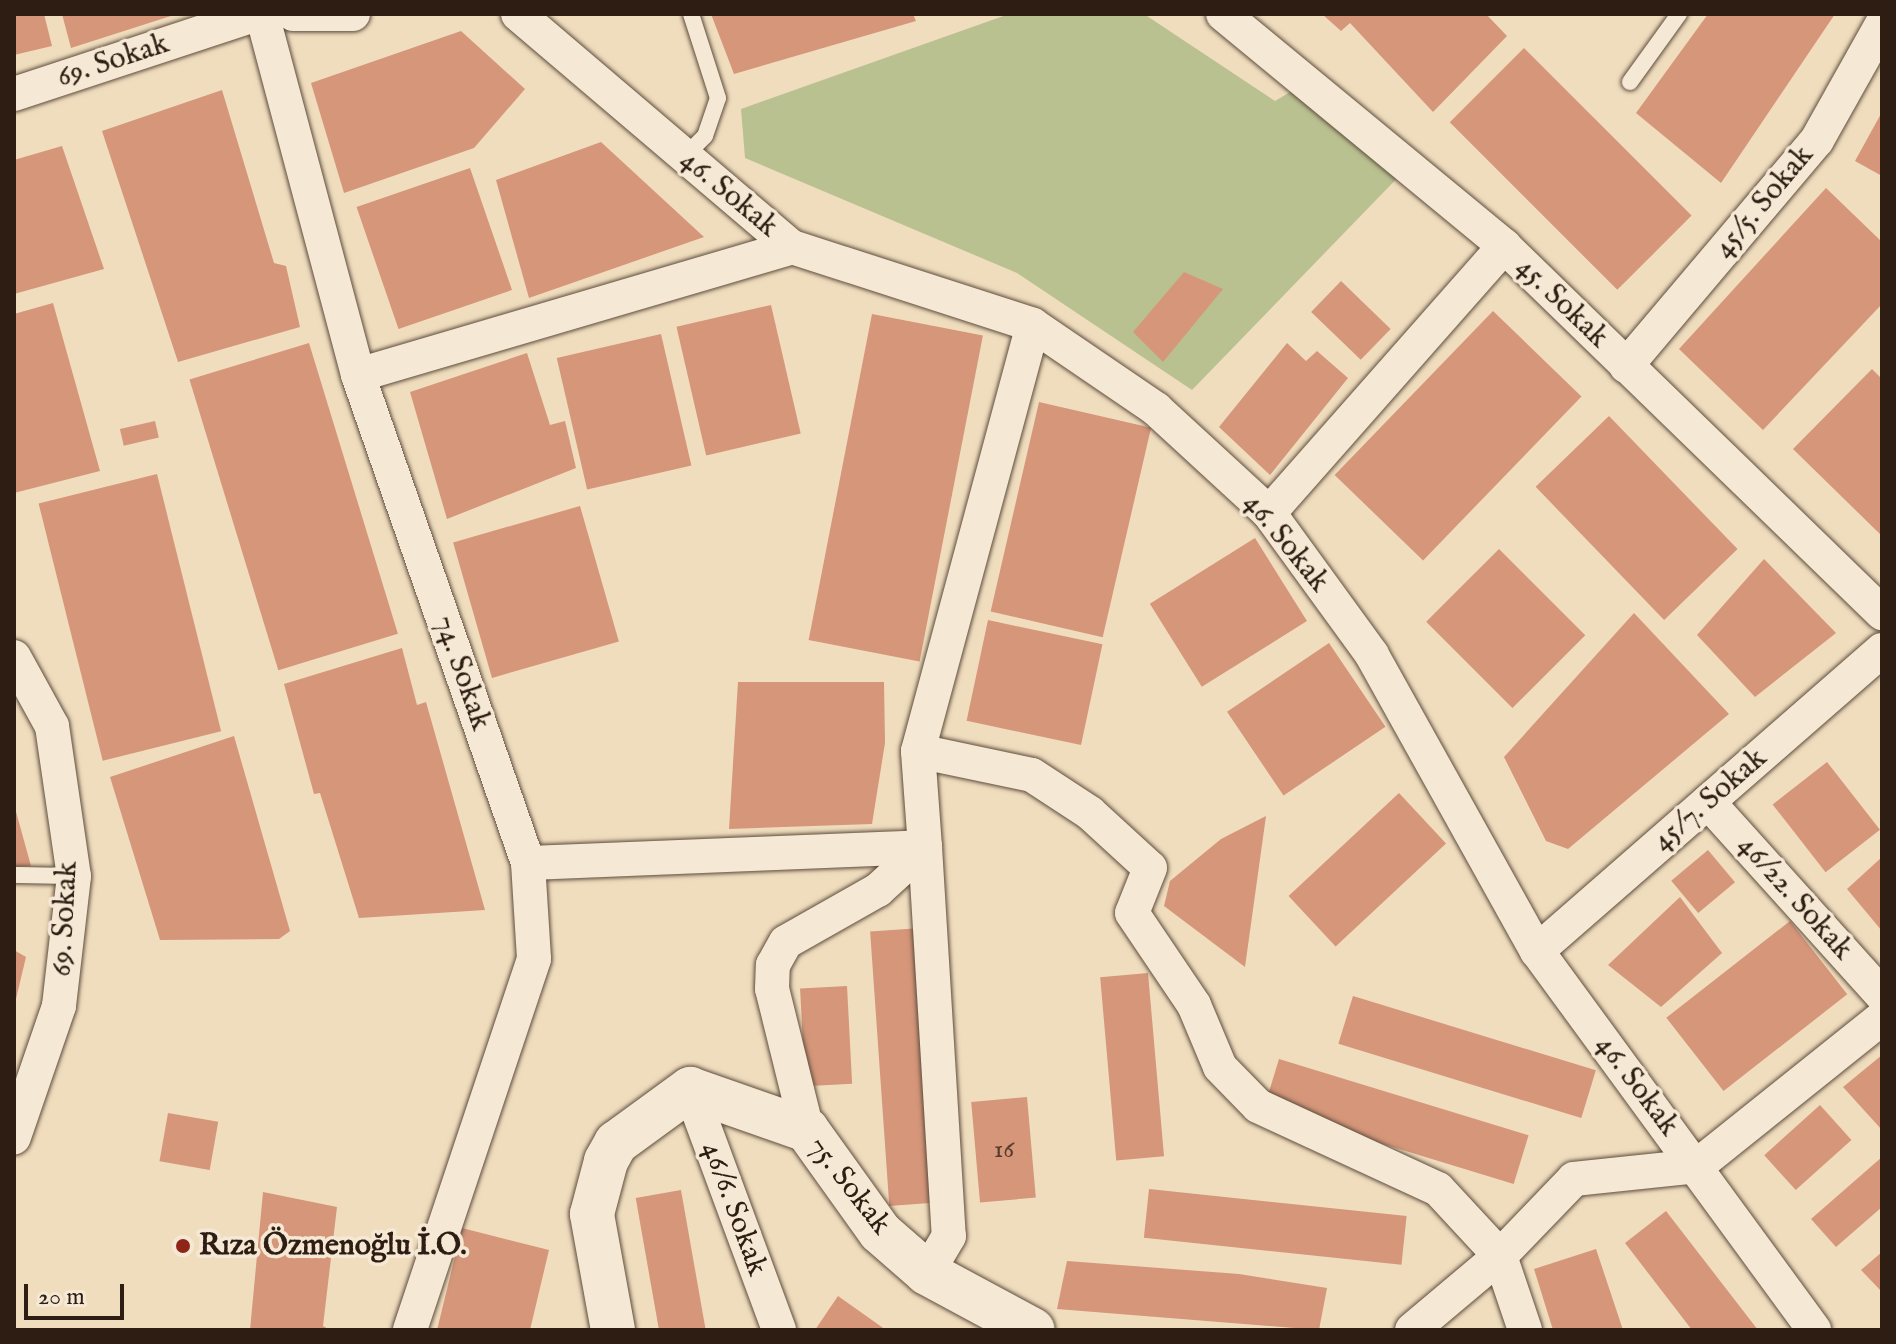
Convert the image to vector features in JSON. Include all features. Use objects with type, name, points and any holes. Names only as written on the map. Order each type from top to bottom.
[{"type":"street","name":"69. Sokak","points":[[14,94],[260,14]]},
{"type":"street","name":"74. Sokak","points":[[260,14],[358,375],[528,863],[534,959],[410,1330]]},
{"type":"street","points":[[293,14],[353,14]]},
{"type":"street","name":"46. Sokak","points":[[518,14],[792,247],[1033,325],[1156,409],[1269,513],[1372,655],[1537,951],[1814,1330]]},
{"type":"street","name":"45. Sokak","points":[[1223,14],[1504,246],[1882,613]]},
{"type":"street","name":"45/5. Sokak","points":[[1626,366],[1817,140],[1882,24]]},
{"type":"street","points":[[1269,513],[1504,246]]},
{"type":"street","points":[[358,375],[792,247]]},
{"type":"street","points":[[927,1273],[949,1236],[918,751],[1033,325]]},
{"type":"street","name":"69. Sokak","points":[[14,657],[52,726],[74,876],[59,1006],[14,1136]]},
{"type":"street","name":"45/7. Sokak","points":[[1537,951],[1708,802],[1877,665]]},
{"type":"street","points":[[918,751],[1032,775],[1090,813],[1150,868],[1132,913],[1238,1088],[1258,1106],[1438,1189],[1500,1256],[1525,1330]]},
{"type":"street","name":"46/22. Sokak","points":[[1708,802],[1882,995]]},
{"type":"street","points":[[528,863],[925,847]]},
{"type":"street","points":[[807,1130],[772,989],[773,965],[786,942],[878,890],[925,847]]},
{"type":"street","points":[[1418,1328],[1500,1256],[1574,1179],[1697,1166],[1882,1018]]},
{"type":"street","points":[[613,1330],[592,1214],[606,1161],[616,1143],[690,1089]]},
{"type":"street","name":"75. Sokak","points":[[690,1089],[807,1130],[880,1232],[927,1273],[1033,1330]]},
{"type":"street","name":"46/6. Sokak","points":[[690,1089],[779,1330]]},
{"type":"lane","points":[[685,156],[705,136],[718,98],[691,14]]},
{"type":"lane","points":[[1630,82],[1679,14]]},
{"type":"lane","points":[[14,875],[74,876]]},
{"type":"green space","points":[[1009,14],[1144,14],[1275,101],[1302,85],[1408,167],[1192,390],[1017,273],[745,158],[741,109]]},
{"type":"building","points":[[14,14],[44,14],[52,46],[14,55]]},
{"type":"building","points":[[62,14],[174,14],[174,15],[71,48]]},
{"type":"building","points":[[711,14],[913,14],[916,21],[734,74]]},
{"type":"building","points":[[1322,14],[1486,14],[1507,36],[1433,112],[1350,23],[1341,31]]},
{"type":"building","points":[[1708,14],[1835,14],[1721,183],[1636,113]]},
{"type":"building","points":[[461,31],[525,89],[474,148],[344,193],[311,83]]},
{"type":"building","points":[[1524,48],[1692,216],[1617,290],[1450,122]]},
{"type":"building","points":[[222,90],[274,263],[286,266],[300,327],[178,362],[102,131]]},
{"type":"building","points":[[1882,112],[1882,176],[1855,161]]},
{"type":"building","points":[[601,142],[704,237],[529,298],[496,180]]},
{"type":"building","points":[[62,146],[104,269],[14,294],[14,160]]},
{"type":"building","points":[[470,168],[512,290],[399,329],[357,207]]},
{"type":"building","points":[[1826,188],[1882,242],[1882,304],[1763,430],[1679,349]]},
{"type":"building","points":[[1184,272],[1223,289],[1163,362],[1133,332]]},
{"type":"building","points":[[1341,281],[1391,329],[1361,360],[1311,312]]},
{"type":"building","points":[[53,303],[100,471],[14,493],[14,314]]},
{"type":"building","points":[[771,305],[801,434],[706,455],[676,327]]},
{"type":"building","points":[[1493,311],[1581,396],[1423,560],[1335,475]]},
{"type":"building","points":[[872,314],[983,336],[920,661],[809,640]]},
{"type":"building","points":[[661,334],[691,466],[587,490],[557,358]]},
{"type":"building","points":[[309,343],[398,634],[278,670],[189,380]]},
{"type":"building","points":[[1287,343],[1306,361],[1317,351],[1348,378],[1270,475],[1219,427]]},
{"type":"building","points":[[527,353],[550,425],[565,421],[576,468],[447,519],[410,392]]},
{"type":"building","points":[[1872,369],[1882,379],[1882,536],[1793,449]]},
{"type":"building","points":[[1039,402],[1151,428],[1103,637],[991,611]]},
{"type":"building","points":[[1609,416],[1738,549],[1664,620],[1536,487]]},
{"type":"building","points":[[155,421],[159,438],[124,446],[120,429]]},
{"type":"building","points":[[157,474],[221,731],[103,761],[39,504]]},
{"type":"building","points":[[580,506],[619,642],[492,678],[453,542]]},
{"type":"building","points":[[1255,538],[1307,621],[1202,687],[1150,604]]},
{"type":"building","points":[[1499,549],[1585,635],[1512,708],[1426,622]]},
{"type":"building","points":[[1764,559],[1836,633],[1755,697],[1697,635]]},
{"type":"building","points":[[1634,613],[1729,714],[1568,849],[1546,841],[1504,757]]},
{"type":"building","points":[[988,620],[1102,644],[1081,745],[967,721]]},
{"type":"building","points":[[1329,643],[1385,727],[1284,796],[1227,712]]},
{"type":"building","points":[[402,648],[417,705],[426,702],[485,910],[359,918],[320,793],[314,794],[284,684]]},
{"type":"building","points":[[738,682],[884,682],[885,743],[872,824],[729,829]]},
{"type":"building","points":[[234,736],[290,931],[279,939],[160,940],[110,777]]},
{"type":"building","points":[[1827,762],[1880,830],[1826,872],[1773,804]]},
{"type":"building","points":[[1399,793],[1446,843],[1336,946],[1289,896]]},
{"type":"building","points":[[15,808],[31,866],[14,867]]},
{"type":"building","points":[[1266,816],[1245,967],[1164,906],[1170,881],[1221,839]]},
{"type":"building","points":[[1708,850],[1735,882],[1698,913],[1671,881]]},
{"type":"building","points":[[1882,857],[1882,931],[1847,889]]},
{"type":"building","points":[[1680,897],[1722,953],[1661,1007],[1608,965]]},
{"type":"building","points":[[1790,921],[1847,994],[1724,1091],[1666,1018]]},
{"type":"building","points":[[921,928],[940,1202],[889,1206],[870,932]]},
{"type":"building","points":[[14,950],[26,957],[15,1003],[14,1003]]},
{"type":"building","points":[[1148,973],[1164,1156],[1116,1160],[1100,977]]},
{"type":"building","points":[[847,986],[852,1084],[805,1086],[800,988]]},
{"type":"building","points":[[1353,996],[1596,1070],[1581,1118],[1338,1044]]},
{"type":"building","points":[[1882,1055],[1882,1130],[1843,1087]]},
{"type":"building","points":[[1279,1059],[1529,1135],[1514,1184],[1264,1108]]},
{"type":"building","points":[[1027,1097],[1036,1198],[980,1202],[971,1102]]},
{"type":"building","points":[[1820,1105],[1851,1140],[1796,1190],[1764,1155]]},
{"type":"building","points":[[168,1113],[218,1122],[210,1170],[159,1161]]},
{"type":"building","points":[[1882,1157],[1882,1207],[1836,1247],[1811,1219]]},
{"type":"building","points":[[1149,1189],[1407,1216],[1401,1265],[1144,1238]]},
{"type":"building","points":[[681,1190],[706,1330],[659,1330],[636,1198]]},
{"type":"building","points":[[263,1192],[337,1207],[323,1326],[330,1330],[250,1330]]},
{"type":"building","points":[[1666,1211],[1758,1330],[1692,1330],[1625,1243]]},
{"type":"building","points":[[462,1228],[549,1250],[530,1330],[437,1330]]},
{"type":"building","points":[[1596,1249],[1623,1330],[1553,1330],[1534,1269]]},
{"type":"building","points":[[1882,1252],[1882,1292],[1861,1270]]},
{"type":"building","points":[[1067,1261],[1239,1274],[1327,1288],[1319,1330],[1057,1309]]},
{"type":"building","points":[[838,1296],[886,1330],[815,1330]]},
{"type":"place","name":"Rıza Özmenoğlu İ.O.","points":[[183,1246]]}]
